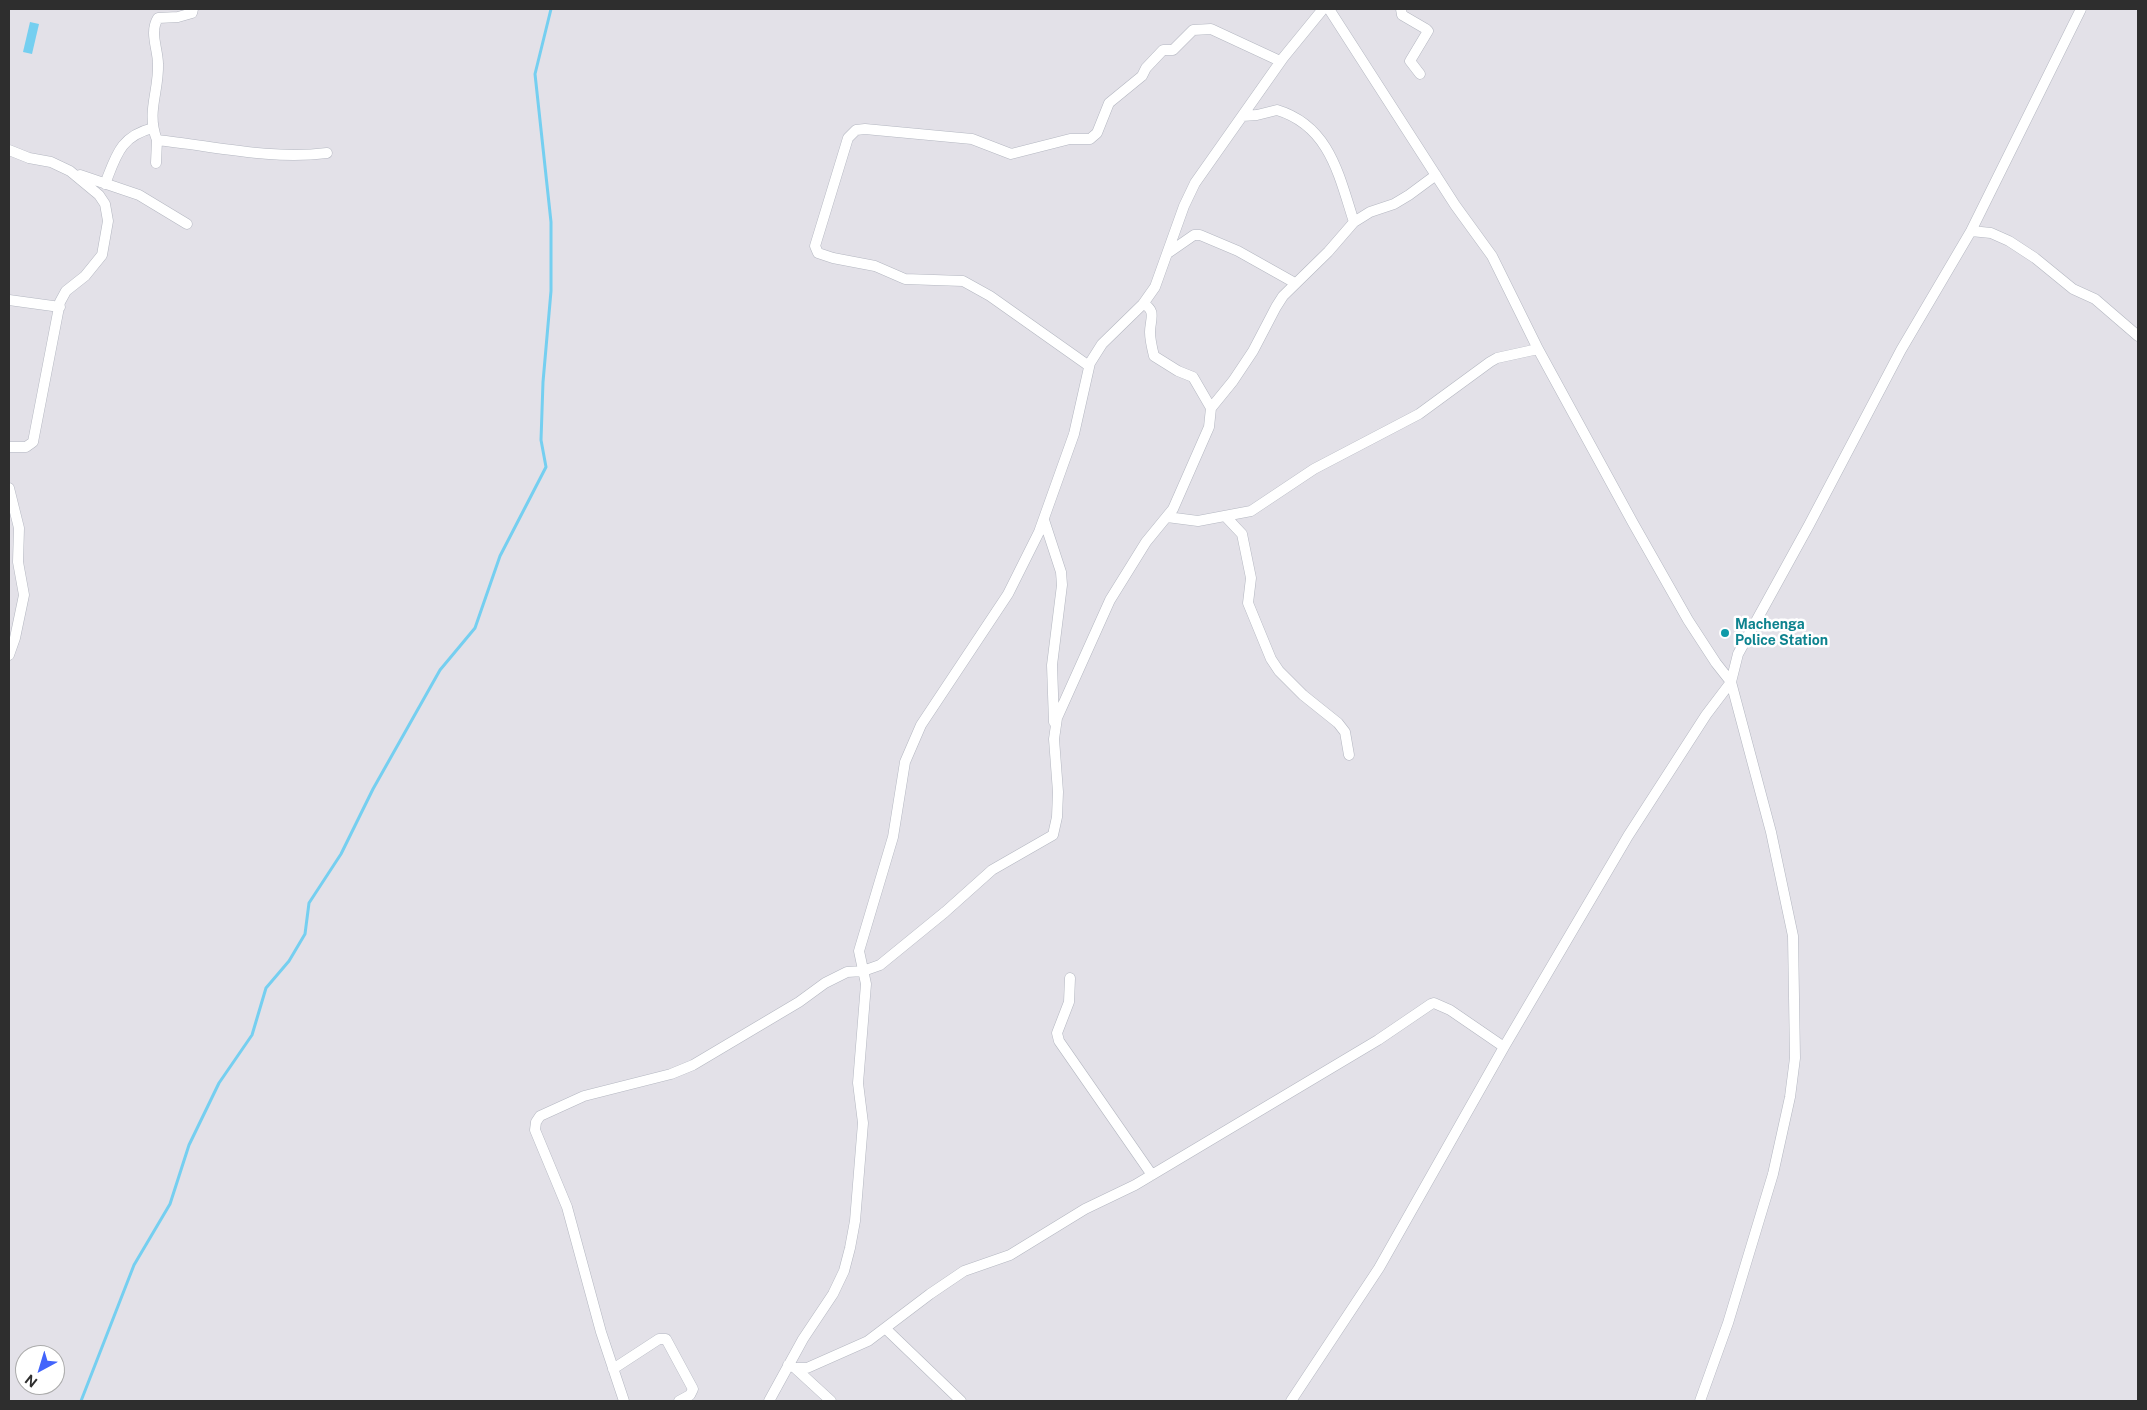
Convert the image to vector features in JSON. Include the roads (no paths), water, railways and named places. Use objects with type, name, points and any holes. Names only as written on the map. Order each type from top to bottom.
[{"type":"street","points":[[155,9],[154,41],[158,62],[157,89],[152,107],[152,128],[157,140],[156,163]]},
{"type":"street","points":[[156,22],[158,18],[178,17],[192,13],[193,9]]},
{"type":"street","points":[[769,1401],[792,1367],[803,1339],[833,1294],[844,1271],[850,1248],[855,1221],[863,1123],[858,1083],[866,984],[859,951],[893,837],[905,762],[909,749],[921,725],[1008,594],[1044,520],[1059,471],[1074,434],[1089,366],[1102,344],[1143,304],[1155,287],[1184,206],[1195,183],[1280,61],[1323,9]]},
{"type":"street","points":[[1329,9],[1436,175],[1492,256],[1538,349],[1688,620],[1716,664],[1731,682],[1771,832],[1793,936],[1795,1058],[1790,1097],[1773,1174],[1728,1324],[1700,1401]]},
{"type":"street","points":[[1401,9],[1402,15],[1428,31],[1410,61],[1420,74]]},
{"type":"street","points":[[1291,1401],[1379,1268],[1504,1047],[1628,836],[1706,715],[1731,682],[1738,654],[1809,525],[1901,350],[1971,231],[2080,9]]},
{"type":"street","points":[[1089,366],[990,296],[963,281],[904,279],[875,266],[833,258],[818,253],[815,246],[848,138],[856,130],[864,129],[934,135],[972,140],[1011,154],[1070,139],[1090,139],[1096,133],[1109,103],[1142,76],[1146,68],[1163,50],[1173,50],[1193,30],[1197,29],[1211,29],[1280,61]]},
{"type":"street","points":[[1242,116],[1258,115],[1276,110],[1308,127],[1321,140],[1335,164],[1354,222]]},
{"type":"street","points":[[105,184],[116,156],[129,138],[140,131],[152,128]]},
{"type":"street","points":[[157,140],[278,156],[327,153]]},
{"type":"street","points":[[9,150],[29,158],[51,162],[105,184],[139,194],[187,224]]},
{"type":"street","points":[[9,447],[26,447],[33,442],[60,302],[66,290],[99,261],[108,227],[107,210],[99,195],[72,172]]},
{"type":"street","points":[[1055,728],[1066,695],[1110,600],[1146,542],[1167,517],[1177,501],[1209,427],[1211,408],[1233,381],[1253,351],[1276,307],[1295,284],[1328,252],[1354,222],[1370,212],[1394,204],[1436,175]]},
{"type":"street","points":[[1971,231],[1991,234],[2009,241],[2035,258],[2073,288],[2095,299],[2138,336]]},
{"type":"street","points":[[1168,253],[1194,236],[1200,235],[1238,251],[1295,284]]},
{"type":"street","points":[[9,300],[60,307]]},
{"type":"street","points":[[1143,304],[1151,309],[1150,331],[1154,356],[1178,371],[1188,373],[1193,377],[1211,408]]},
{"type":"street","points":[[1167,517],[1198,521],[1251,511],[1314,469],[1419,414],[1490,362],[1538,349]]},
{"type":"street","points":[[9,488],[20,528],[18,562],[24,596],[15,638],[9,655]]},
{"type":"street","points":[[1226,517],[1242,534],[1252,578],[1248,603],[1271,659],[1279,671],[1303,694],[1338,723],[1345,732],[1349,755]]},
{"type":"street","points":[[624,1401],[613,1370],[567,1207],[540,1144],[536,1122],[547,1112],[569,1102],[671,1074],[693,1065],[799,1002],[825,983],[847,972],[863,971],[880,965],[946,912],[992,870],[1053,835],[1057,817],[1058,792],[1052,664],[1062,585],[1061,572],[1044,520]]},
{"type":"street","points":[[1070,978],[1069,1002],[1057,1033],[1059,1041],[1152,1174]]},
{"type":"street","points":[[792,1367],[807,1368],[843,1354],[868,1341],[886,1329],[909,1309],[964,1271],[1010,1255],[1091,1205],[1135,1185],[1378,1040],[1434,1003],[1450,1010],[1504,1047]]},
{"type":"street","points":[[886,1329],[961,1401]]},
{"type":"street","points":[[613,1370],[659,1339],[666,1339],[693,1389],[690,1395],[679,1401]]},
{"type":"street","points":[[792,1367],[831,1401]]},
{"type":"water","points":[[30,22],[39,24],[32,54],[23,52]]},
{"type":"waterway","points":[[81,1401],[134,1265],[170,1204],[189,1145],[219,1083],[252,1035],[266,988],[289,961],[305,934],[309,903],[341,854],[373,789],[440,670],[475,628],[500,556],[546,467],[541,440],[543,382],[551,291],[551,222],[535,74],[551,9]]},
{"type":"place","name":"Machenga Police Station","points":[[1725,633]]}]
